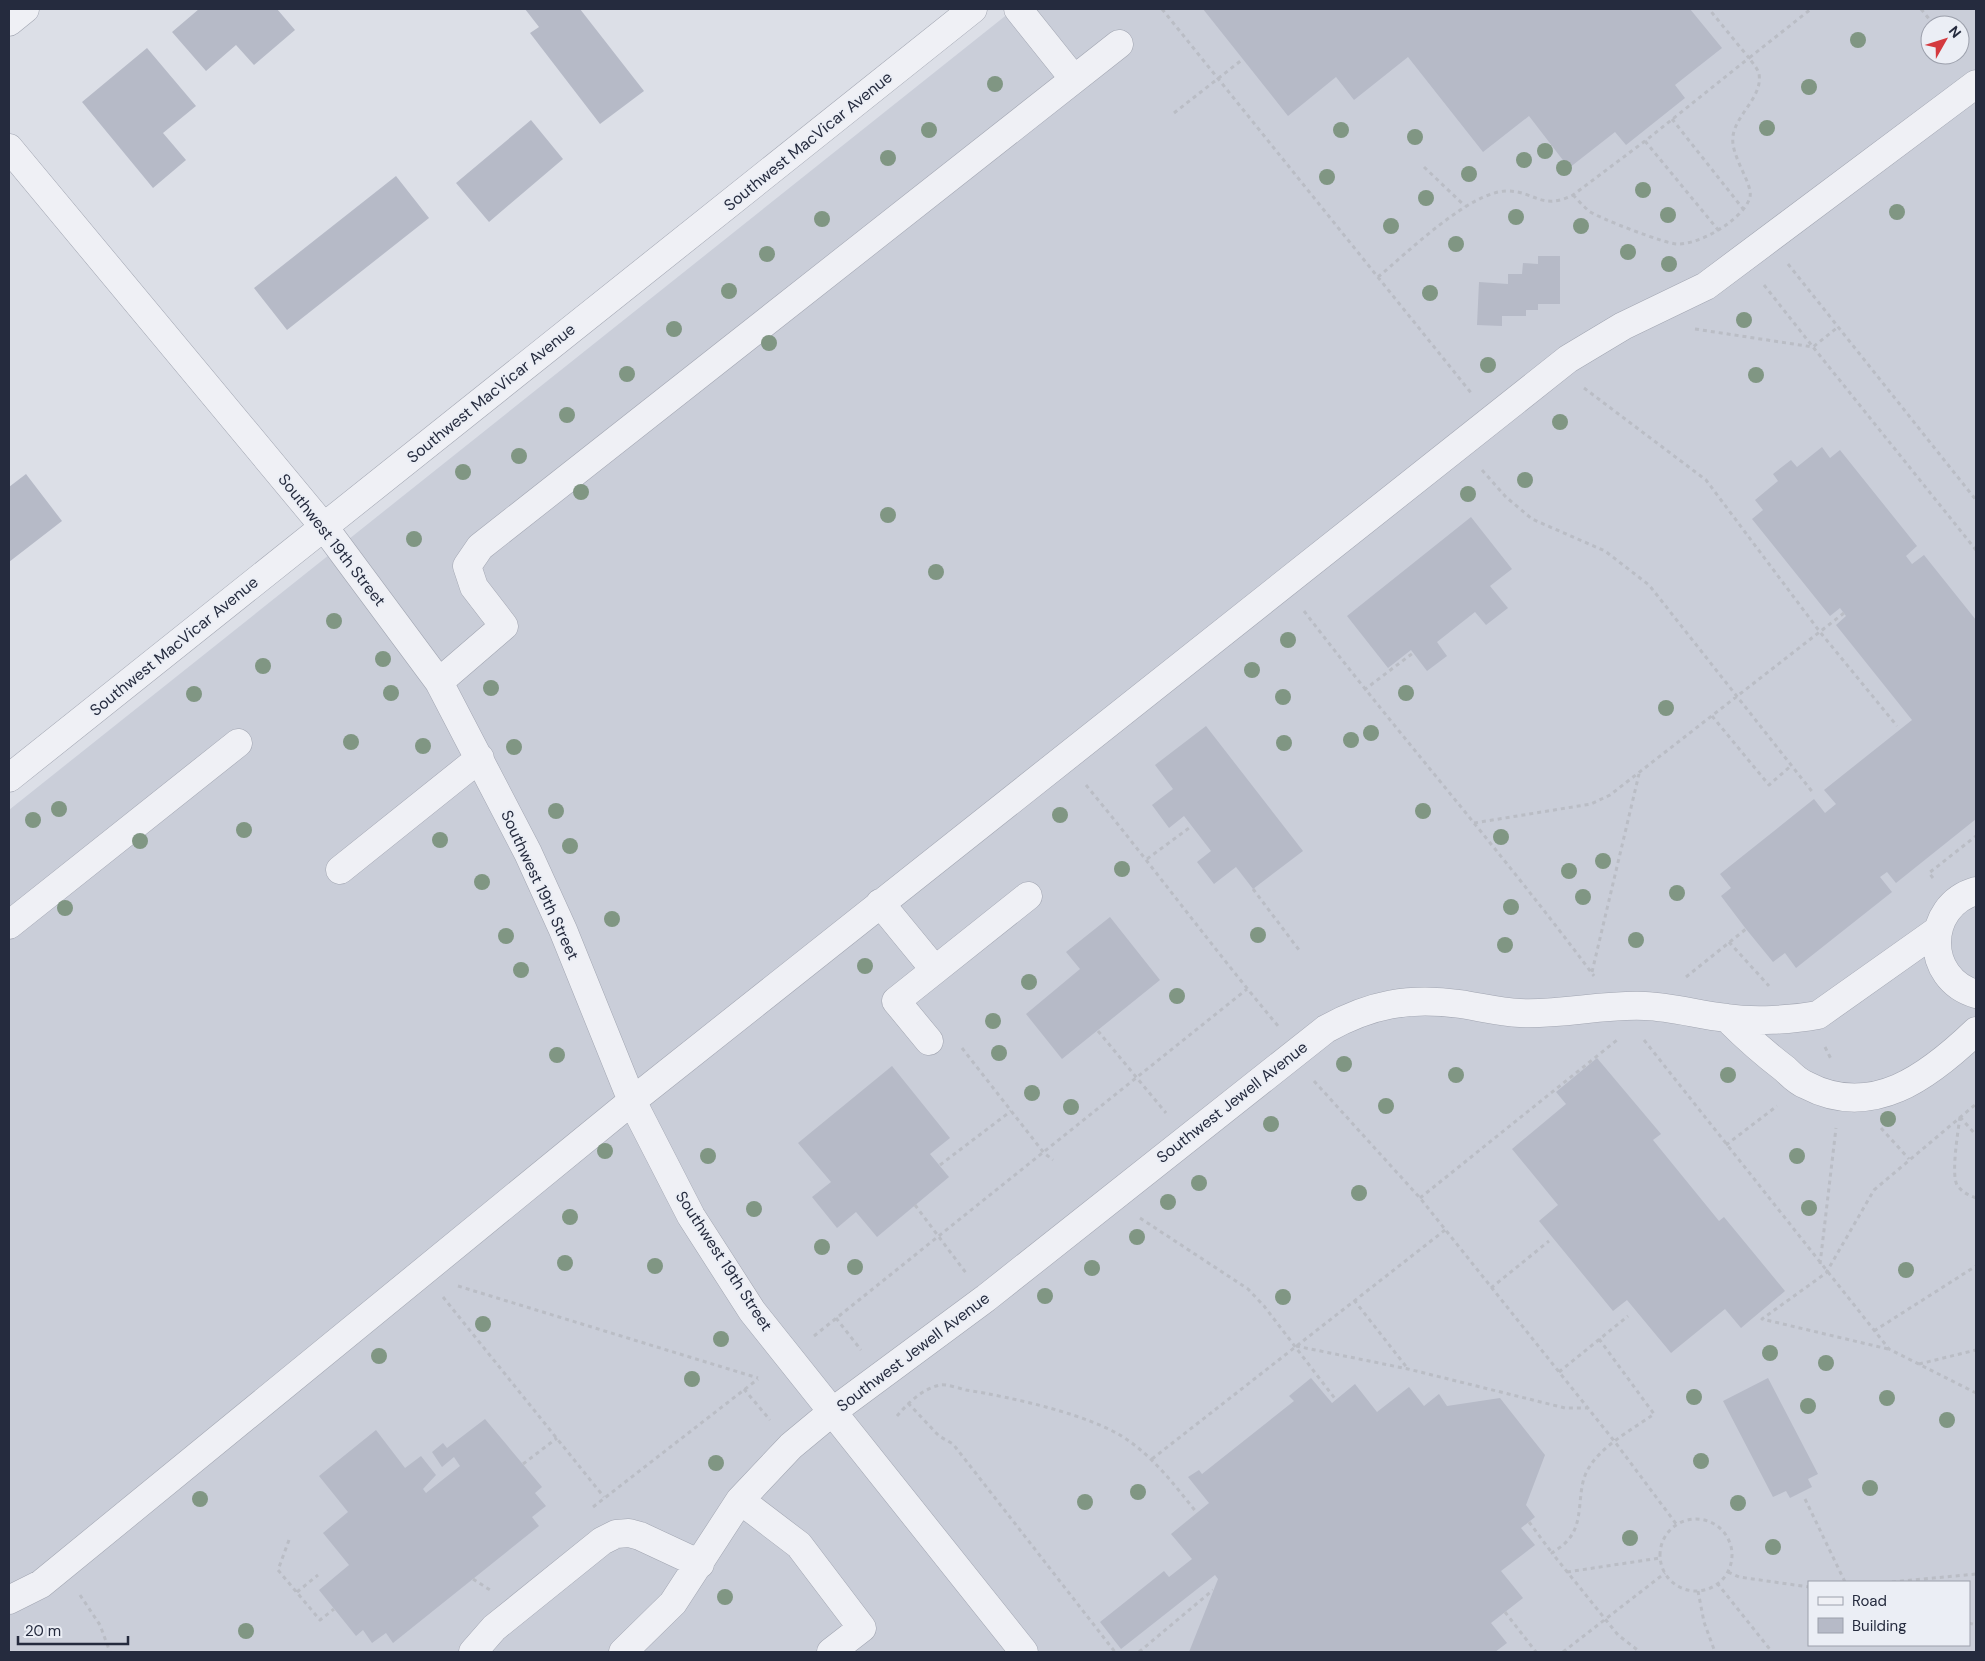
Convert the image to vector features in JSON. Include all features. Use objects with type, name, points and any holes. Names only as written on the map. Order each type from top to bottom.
[{"type":"street","points":[[9,22],[25,9]]},
{"type":"street","name":"Southwest MacVicar Avenue","points":[[9,778],[973,9]]},
{"type":"street","points":[[1018,9],[1074,79]]},
{"type":"street","points":[[439,682],[504,626],[474,587],[467,566],[480,547],[1119,44]]},
{"type":"street","points":[[9,1600],[41,1584],[632,1101],[1568,359],[1624,326],[1706,286],[1976,84]]},
{"type":"street","name":"Southwest 19th Street","points":[[9,148],[324,527],[439,682],[480,758],[564,930],[632,1101],[691,1216],[752,1311],[1024,1652]]},
{"type":"street","points":[[9,925],[238,743]]},
{"type":"street","points":[[340,870],[480,758]]},
{"type":"street","points":[[1976,891],[1966,894],[1948,910],[1938,930],[1937,953],[1947,976],[1963,990],[1976,994]]},
{"type":"street","points":[[929,1041],[896,1001],[1028,896]]},
{"type":"street","points":[[880,903],[935,970]]},
{"type":"street","name":"Southwest Jewell Avenue","points":[[623,1652],[673,1603],[740,1500],[791,1446],[832,1412],[986,1298],[1186,1137],[1326,1029],[1354,1014],[1384,1004],[1424,1002],[1459,1004],[1526,1013],[1548,1013],[1617,1006],[1646,1006],[1728,1019],[1800,1018],[1818,1015],[1938,930]]},
{"type":"street","points":[[1728,1019],[1754,1046],[1805,1085],[1840,1097],[1872,1097],[1901,1089],[1931,1070],[1976,1031]]},
{"type":"street","points":[[740,1500],[799,1545],[862,1628],[831,1652]]},
{"type":"street","points":[[473,1652],[494,1628],[602,1541],[616,1534],[629,1533],[640,1536],[700,1564]]},
{"type":"path","points":[[1162,9],[1474,396]]},
{"type":"path","points":[[1572,194],[1588,210],[1605,220],[1676,244],[1705,237],[1718,231],[1744,209],[1750,196],[1750,187],[1735,154],[1733,136],[1740,116],[1758,85],[1759,73],[1709,9]]},
{"type":"path","points":[[1378,277],[1465,206],[1489,194],[1507,191],[1544,202],[1560,201],[1572,194],[1645,140],[1811,9]]},
{"type":"path","points":[[1174,113],[1243,59]]},
{"type":"path","points":[[1672,119],[1748,215]]},
{"type":"path","points":[[1645,140],[1723,236]]},
{"type":"path","points":[[1424,167],[1465,206]]},
{"type":"path","points":[[1786,262],[1976,500]]},
{"type":"path","points":[[1758,278],[1976,550]]},
{"type":"path","points":[[1692,328],[1813,347],[1838,327]]},
{"type":"path","points":[[1578,383],[1706,480],[1820,632],[1897,726]]},
{"type":"path","points":[[1481,469],[1506,497],[1532,519],[1605,551],[1648,585],[1814,794]]},
{"type":"path","points":[[1298,603],[1364,690],[1596,978]]},
{"type":"path","points":[[1473,823],[1591,804],[1610,795],[1844,613]]},
{"type":"path","points":[[1364,690],[1413,653]]},
{"type":"path","points":[[1712,716],[1769,785],[1792,765]]},
{"type":"path","points":[[1592,973],[1639,774]]},
{"type":"path","points":[[1080,777],[1148,859],[1247,989],[1284,1032]]},
{"type":"path","points":[[1148,859],[1189,828]]},
{"type":"path","points":[[1253,889],[1299,950]]},
{"type":"path","points":[[1684,979],[1746,929]]},
{"type":"path","points":[[1729,942],[1775,993]]},
{"type":"path","points":[[814,1336],[1138,1079],[1247,989]]},
{"type":"path","points":[[1098,1031],[1186,1137]]},
{"type":"path","points":[[1639,1034],[1826,1273],[1889,1349]]},
{"type":"path","points":[[1420,1198],[1618,1039]]},
{"type":"path","points":[[956,1041],[1044,1153],[1053,1160]]},
{"type":"path","points":[[1309,1075],[1420,1198],[1615,1442],[1677,1525]]},
{"type":"path","points":[[1726,1145],[1805,1085]]},
{"type":"path","points":[[1976,1104],[1874,1190],[1826,1273],[1762,1319],[1889,1349],[1976,1393]]},
{"type":"path","points":[[940,1165],[1011,1111]]},
{"type":"path","points":[[1960,1116],[1976,1135]]},
{"type":"path","points":[[1960,1116],[1955,1157],[1956,1183],[1966,1195],[1976,1198]]},
{"type":"path","points":[[1876,1122],[1909,1159]]},
{"type":"path","points":[[1820,1264],[1836,1127]]},
{"type":"path","points":[[915,1205],[938,1238],[986,1298]]},
{"type":"path","points":[[1138,1217],[1248,1289],[1296,1346],[1336,1400]]},
{"type":"path","points":[[1152,1459],[1445,1230]]},
{"type":"path","points":[[1491,1288],[1549,1241]]},
{"type":"path","points":[[1874,1331],[1976,1266]]},
{"type":"path","points":[[440,1294],[604,1497],[758,1379],[452,1285]]},
{"type":"path","points":[[1354,1300],[1408,1369]]},
{"type":"path","points":[[1559,1372],[1628,1316]]},
{"type":"path","points":[[836,1318],[862,1351]]},
{"type":"path","points":[[1552,1553],[1568,1540],[1574,1531],[1582,1487],[1587,1471],[1597,1457],[1654,1414],[1599,1339]]},
{"type":"path","points":[[1296,1346],[1408,1369],[1565,1408],[1587,1408]]},
{"type":"path","points":[[1918,1364],[1976,1350]]},
{"type":"path","points":[[898,1416],[908,1403],[924,1392],[941,1385],[1004,1396],[1078,1418],[1128,1439],[1152,1459],[1197,1513]]},
{"type":"path","points":[[744,1390],[770,1420]]},
{"type":"path","points":[[908,1403],[939,1436],[953,1444],[1115,1652]]},
{"type":"path","points":[[523,1464],[557,1438]]},
{"type":"path","points":[[1805,1499],[1845,1581]]},
{"type":"path","points":[[1696,1520],[1710,1522],[1719,1528],[1730,1546],[1731,1560],[1728,1572],[1718,1584],[1698,1591],[1682,1588],[1665,1574],[1660,1558],[1664,1538],[1677,1525],[1696,1520]]},
{"type":"path","points":[[1529,1522],[1566,1572],[1618,1635],[1640,1652]]},
{"type":"path","points":[[289,1540],[278,1570],[320,1620],[334,1609]]},
{"type":"path","points":[[1566,1572],[1660,1558]]},
{"type":"path","points":[[59,1569],[86,1601],[100,1625],[110,1652]]},
{"type":"path","points":[[1728,1572],[1739,1577],[1808,1587]]},
{"type":"path","points":[[1563,1652],[1665,1574]]},
{"type":"path","points":[[1902,1581],[1976,1574]]},
{"type":"path","points":[[297,1592],[318,1575]]},
{"type":"path","points":[[1718,1584],[1772,1652]]},
{"type":"path","points":[[1138,1652],[1213,1590]]},
{"type":"path","points":[[1698,1591],[1704,1622],[1715,1652]]},
{"type":"path","points":[[1505,1612],[1536,1652]]},
{"type":"shaded area","points":[[1014,9],[1976,9],[1976,1652],[9,1652],[9,810]]},
{"type":"building","points":[[199,9],[277,9],[295,30],[254,65],[236,45],[206,71],[172,32]]},
{"type":"building","points":[[525,9],[580,9],[644,91],[600,124],[530,33],[539,27]]},
{"type":"building","points":[[1203,9],[1690,9],[1722,48],[1675,85],[1685,98],[1626,145],[1615,132],[1569,168],[1529,116],[1483,152],[1408,57],[1354,100],[1336,77],[1288,116]]},
{"type":"building","points":[[147,48],[196,106],[163,133],[186,160],[153,188],[82,102]]},
{"type":"building","points":[[531,120],[563,159],[489,222],[456,183]]},
{"type":"building","points":[[396,176],[429,218],[287,330],[254,288]]},
{"type":"building","points":[[1538,256],[1560,256],[1560,304],[1538,304],[1538,310],[1526,310],[1526,316],[1502,316],[1502,326],[1477,325],[1479,282],[1508,284],[1508,274],[1522,274],[1523,263],[1538,264]]},
{"type":"building","points":[[1822,447],[1830,458],[1840,450],[1917,546],[1906,556],[1912,564],[1924,555],[1976,620],[1976,819],[1896,883],[1887,872],[1880,877],[1892,892],[1796,968],[1785,953],[1773,962],[1746,929],[1721,896],[1731,888],[1720,874],[1814,799],[1825,813],[1836,804],[1824,790],[1912,720],[1836,625],[1846,616],[1840,608],[1830,616],[1752,519],[1763,510],[1755,500],[1778,481],[1773,474],[1791,460],[1797,467]]},
{"type":"building","points":[[26,474],[62,521],[9,562],[9,487]]},
{"type":"building","points":[[1471,517],[1512,569],[1490,586],[1508,608],[1486,625],[1475,612],[1437,642],[1447,656],[1427,671],[1411,650],[1388,668],[1347,616]]},
{"type":"building","points":[[1206,726],[1303,851],[1253,889],[1236,867],[1214,884],[1197,862],[1211,851],[1184,816],[1169,828],[1152,805],[1173,789],[1155,765]]},
{"type":"building","points":[[1110,917],[1160,980],[1062,1059],[1026,1014],[1080,969],[1066,952]]},
{"type":"building","points":[[1597,1058],[1661,1134],[1653,1140],[1719,1221],[1724,1217],[1785,1291],[1741,1328],[1725,1309],[1671,1353],[1627,1300],[1613,1311],[1539,1221],[1558,1205],[1512,1149],[1566,1104],[1556,1092]]},
{"type":"building","points":[[892,1066],[950,1138],[930,1154],[949,1177],[877,1237],[856,1212],[837,1228],[812,1197],[831,1182],[798,1143]]},
{"type":"building","points":[[1311,1378],[1332,1403],[1355,1384],[1377,1412],[1409,1387],[1424,1406],[1439,1394],[1447,1406],[1500,1398],[1545,1455],[1526,1505],[1535,1517],[1521,1528],[1535,1545],[1501,1571],[1523,1598],[1491,1623],[1507,1643],[1495,1652],[1189,1652],[1218,1579],[1215,1575],[1121,1649],[1100,1622],[1164,1571],[1169,1577],[1192,1559],[1171,1534],[1209,1503],[1188,1477],[1199,1470],[1202,1474],[1294,1401],[1289,1396]]},
{"type":"building","points":[[1768,1378],[1818,1474],[1808,1479],[1812,1487],[1790,1498],[1786,1491],[1773,1497],[1723,1401]]},
{"type":"building","points":[[485,1419],[542,1487],[535,1493],[546,1506],[532,1517],[539,1526],[393,1643],[386,1633],[372,1643],[363,1630],[356,1636],[319,1590],[349,1565],[323,1533],[348,1512],[319,1476],[376,1430],[405,1468],[421,1456],[436,1475],[423,1489],[426,1493],[460,1466],[454,1457],[442,1467],[432,1452],[443,1443],[447,1448]]}]
